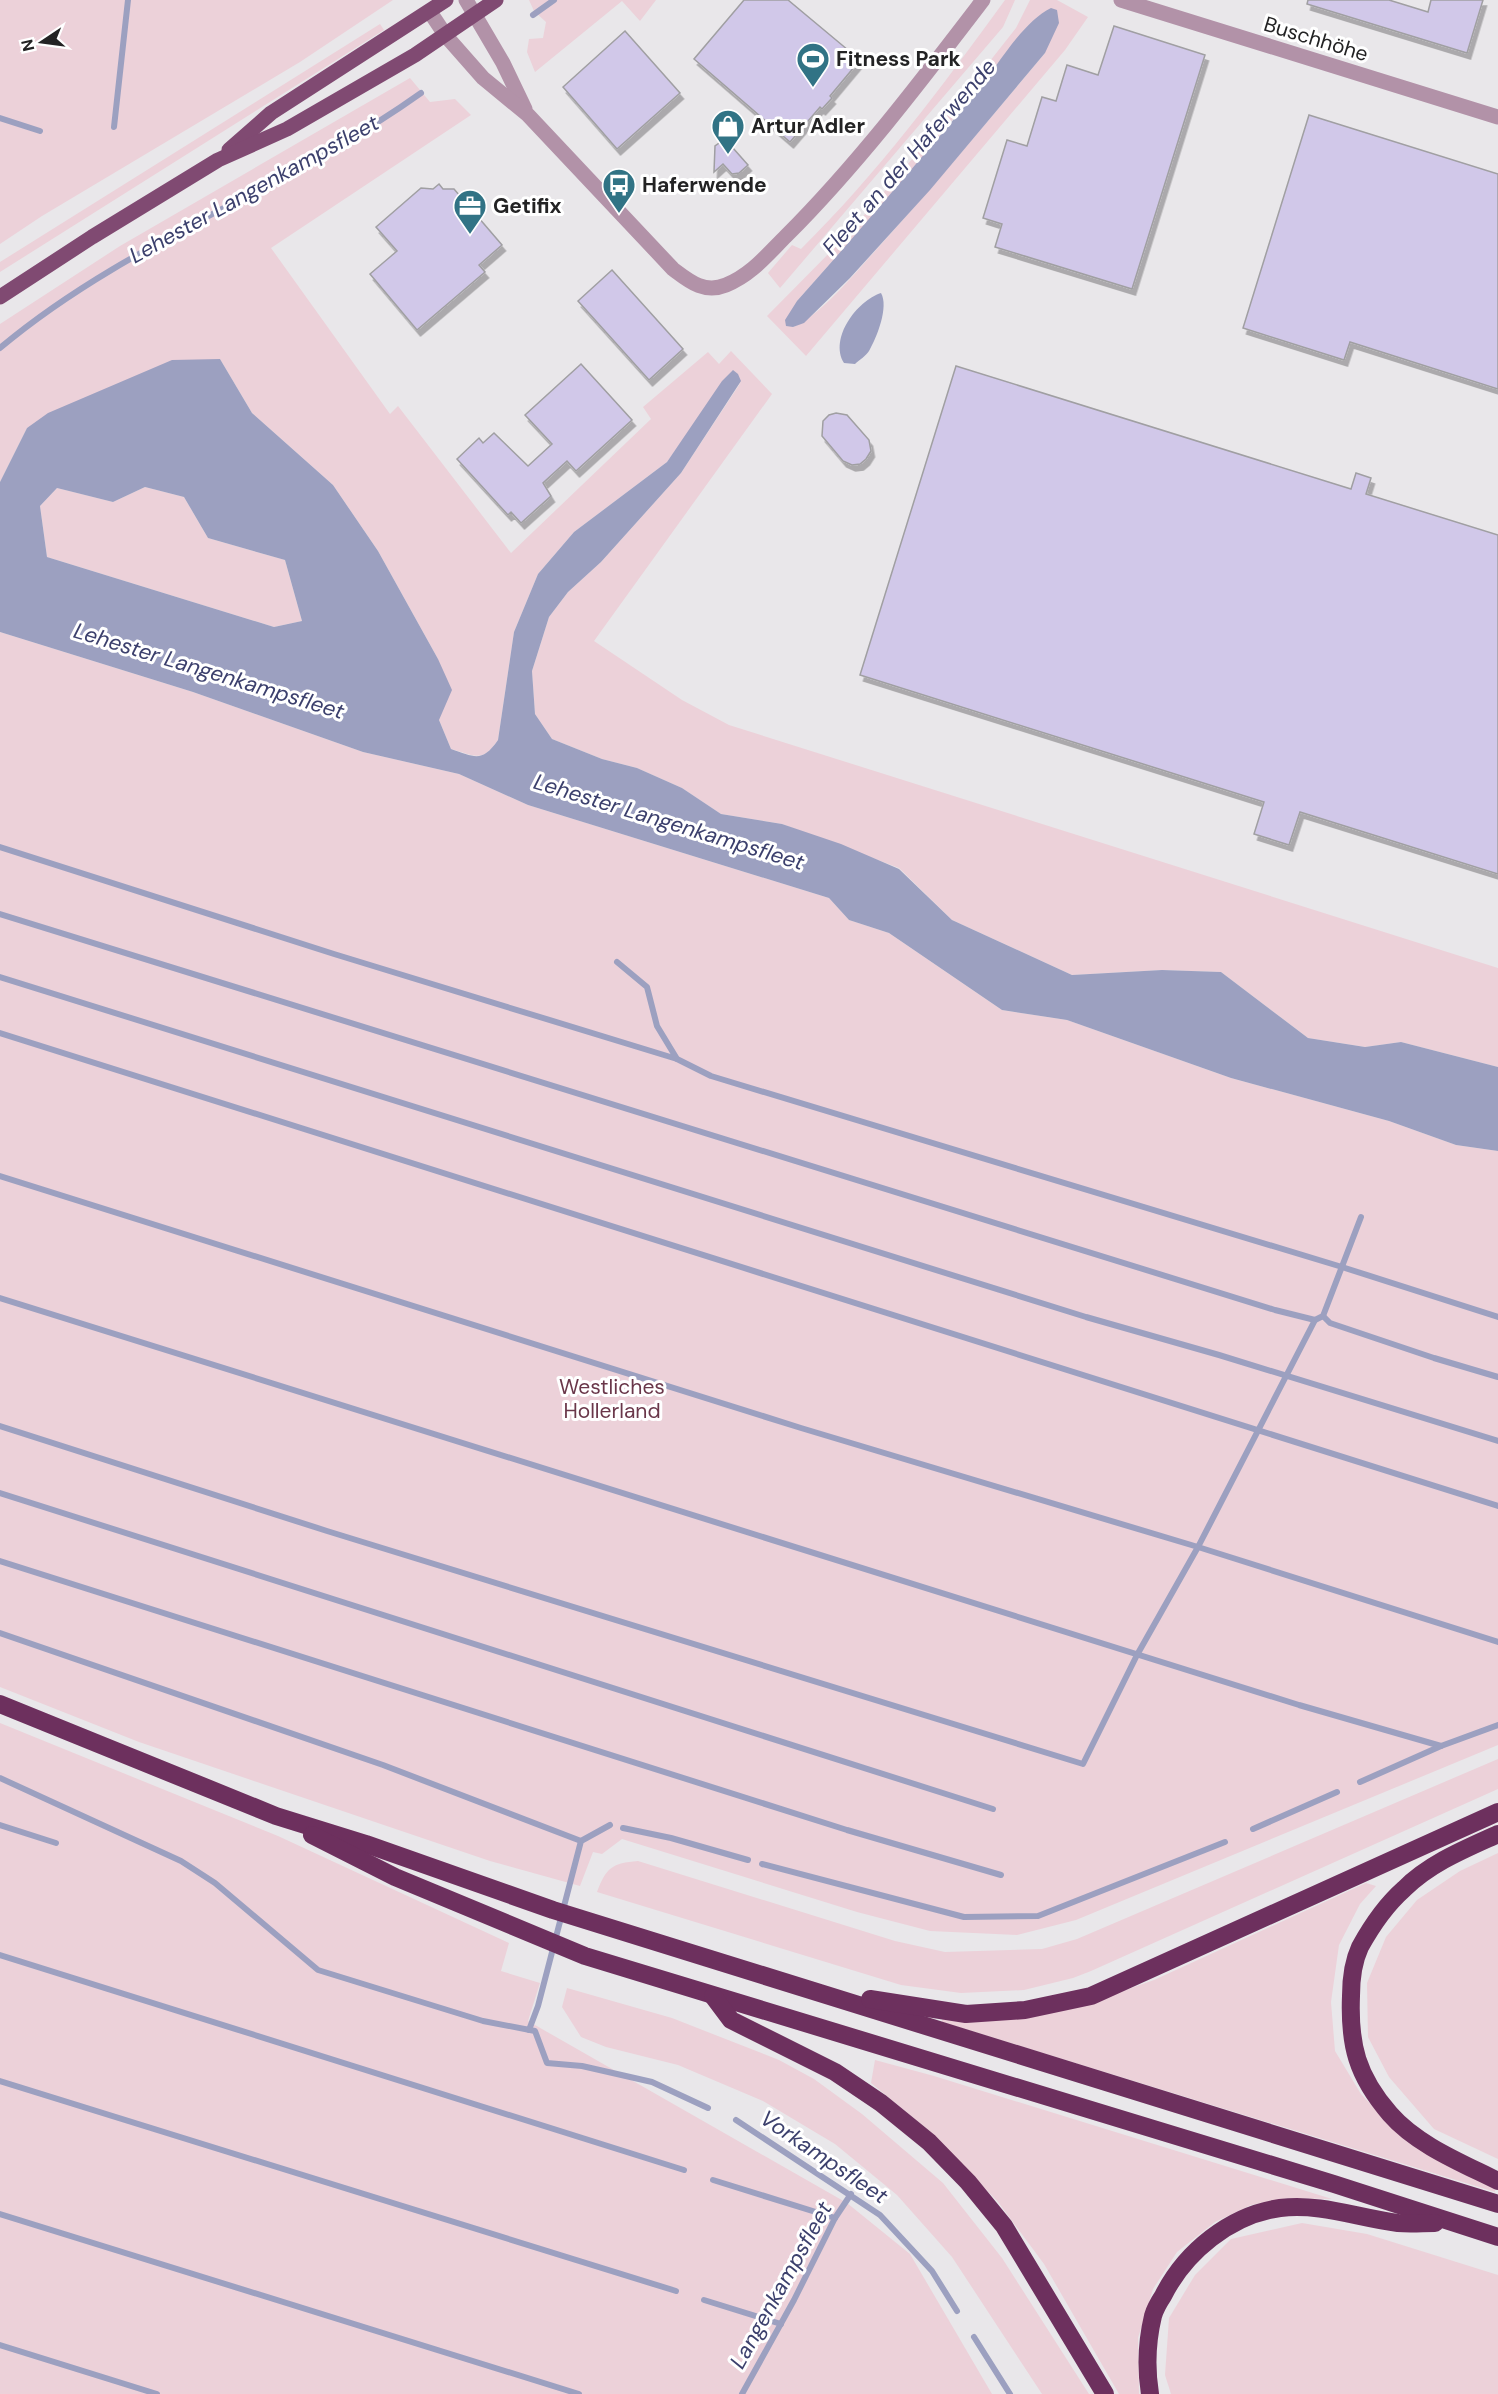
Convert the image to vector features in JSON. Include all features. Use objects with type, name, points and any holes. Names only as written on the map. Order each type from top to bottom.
[{"type":"highway","points":[[0,1704],[276,1816],[366,1844],[553,1910],[820,1991],[976,2043],[1498,2204]]},
{"type":"highway","points":[[820,1991],[966,2014],[1025,2010],[1091,1996],[1498,1812]]},
{"type":"highway","points":[[276,1816],[367,1864],[585,1956],[1334,2184],[1498,2237]]},
{"type":"highway","points":[[1498,1834],[1444,1858],[1404,1888],[1378,1920],[1359,1948],[1351,1979],[1350,2031],[1357,2058],[1369,2085],[1391,2115],[1418,2137],[1498,2181]]},
{"type":"highway","points":[[713,1996],[731,2020],[835,2072],[881,2103],[929,2142],[968,2182],[1004,2226],[1105,2394]]},
{"type":"highway","points":[[1150,2394],[1148,2354],[1153,2314],[1169,2283],[1187,2258],[1228,2226],[1279,2208],[1316,2207],[1399,2223],[1452,2223]]},
{"type":"main road","points":[[218,160],[271,113],[446,0]]},
{"type":"main road","points":[[0,297],[218,160],[287,129],[446,36],[496,0]]},
{"type":"street","points":[[465,0],[503,63],[528,115]]},
{"type":"street","points":[[430,12],[446,36],[483,78],[528,115],[673,269],[696,286],[724,286],[749,274],[808,214],[936,61],[983,0]]},
{"type":"street","name":"Buschhöhe","points":[[1121,0],[1498,117]]},
{"type":"green space","points":[[0,0],[393,0],[300,62],[42,216],[0,244]]},
{"type":"green space","points":[[529,0],[656,0],[640,21],[622,1],[535,72],[527,52],[529,39],[543,38],[546,22],[534,11]]},
{"type":"green space","points":[[1005,0],[1015,0],[1003,27],[780,288],[768,273],[792,245],[801,249],[856,191],[933,97]]},
{"type":"green space","points":[[1030,0],[1057,0],[1088,17],[1065,50],[806,356],[767,316],[847,235],[919,151],[1016,28]],"holes":[[[1018,38],[1045,53],[848,282],[814,314],[793,327],[797,301],[896,190]]]},
{"type":"green space","points":[[380,24],[384,30],[0,272],[0,262]]},
{"type":"green space","points":[[410,78],[430,102],[455,99],[471,115],[271,248],[390,414],[398,406],[511,553],[651,419],[643,407],[708,352],[719,364],[731,351],[772,394],[594,641],[682,700],[729,725],[1498,968],[1498,1067],[1401,1042],[1365,1047],[1308,1038],[1221,972],[1162,970],[1072,975],[952,920],[899,868],[782,824],[721,814],[682,788],[637,768],[602,759],[552,739],[535,714],[532,671],[549,617],[568,592],[601,562],[681,473],[741,382],[687,434],[667,462],[574,532],[538,574],[514,632],[498,740],[487,752],[478,756],[451,749],[439,720],[438,659],[378,551],[333,485],[252,413],[220,359],[27,428],[0,482],[0,324],[120,246]]},
{"type":"green space","points":[[145,487],[184,497],[208,538],[285,560],[302,621],[274,627],[47,557],[40,506],[57,488],[113,502]]},
{"type":"green space","name":"Westliches Hollerland","points":[[0,632],[193,692],[363,752],[459,774],[528,805],[829,898],[849,920],[889,933],[1002,1010],[1067,1020],[1231,1078],[1389,1121],[1456,1145],[1498,1151],[1498,1745],[1076,1920],[1017,1935],[930,1931],[857,1912],[622,1839],[602,1854],[593,1852],[580,1886],[490,1861],[139,1742],[0,1687]]},
{"type":"green space","points":[[0,1723],[278,1836],[509,1943],[501,1971],[540,1983],[528,2021],[847,2203],[910,2254],[992,2394],[0,2394]]},
{"type":"green space","points":[[1498,1759],[1498,1789],[1091,1971],[1073,1978],[1024,1990],[961,1993],[901,1985],[597,1892],[611,1868],[622,1863],[638,1861],[895,1941],[945,1952],[1042,1949],[1077,1939]]},
{"type":"green space","points":[[1498,1853],[1498,2159],[1434,2129],[1389,2077],[1368,2037],[1367,1983],[1386,1937],[1417,1900],[1460,1871]]},
{"type":"green space","points":[[1366,1883],[1376,1886],[1360,1904],[1339,1945],[1331,2002],[1335,2051],[1361,2094],[1395,2130],[1495,2186],[1495,2192],[942,2022],[942,2018],[1103,1998],[1154,1980]]},
{"type":"green space","points":[[567,1988],[672,2018],[779,2060],[814,2079],[862,2114],[943,2183],[1002,2258],[1089,2394],[1042,2394],[952,2257],[897,2195],[835,2144],[763,2101],[678,2065],[606,2047],[581,2037],[562,2007]]},
{"type":"green space","points":[[875,2060],[934,2076],[1332,2199],[1288,2198],[1251,2205],[1215,2222],[1177,2252],[1153,2289],[1138,2338],[1139,2394],[1119,2394],[1044,2264],[998,2202],[932,2133],[871,2083]]},
{"type":"green space","points":[[1302,2223],[1367,2234],[1498,2275],[1498,2394],[1171,2394],[1165,2375],[1169,2318],[1195,2275],[1231,2239]]},
{"type":"water","points":[[1051,8],[1057,10],[1059,23],[1045,53],[930,190],[850,278],[804,323],[793,327],[786,326],[785,320],[797,301],[976,93],[1020,34]]},
{"type":"water","points":[[881,293],[883,314],[868,353],[855,364],[844,363],[840,353],[840,343],[848,322],[863,304]]},
{"type":"water","points":[[220,359],[252,413],[333,485],[378,551],[438,659],[452,690],[439,720],[451,749],[472,756],[487,752],[498,740],[514,632],[538,574],[574,532],[667,462],[722,381],[733,370],[741,381],[681,473],[601,562],[568,592],[549,617],[532,671],[535,714],[552,739],[602,759],[637,768],[682,788],[721,814],[782,824],[841,844],[899,869],[952,920],[1072,975],[1162,970],[1221,972],[1308,1038],[1365,1047],[1401,1042],[1498,1067],[1498,1151],[1456,1145],[1389,1121],[1231,1078],[1067,1020],[1002,1010],[889,933],[849,920],[829,898],[528,805],[459,774],[363,752],[193,692],[0,632],[0,482],[27,428],[48,413],[172,360]],"holes":[[[145,487],[184,497],[208,538],[285,560],[302,621],[274,627],[47,557],[40,506],[57,488],[113,502]]]},
{"type":"building","points":[[744,0],[788,0],[860,60],[830,96],[832,98],[822,109],[820,107],[790,142],[694,59]]},
{"type":"building","points":[[1308,0],[1389,0],[1428,12],[1431,0],[1483,0],[1467,53],[1307,4]]},
{"type":"building","points":[[1114,26],[1205,55],[1132,289],[995,247],[1002,224],[983,218],[1007,140],[1027,146],[1042,97],[1056,101],[1067,65],[1098,75]]},
{"type":"building","points":[[625,31],[680,93],[617,149],[563,87]]},
{"type":"building","points":[[1309,115],[1498,174],[1498,389],[1350,342],[1344,360],[1243,328]]},
{"type":"building","name":"Artur Adler","points":[[725,139],[748,165],[739,173],[732,174],[723,164],[714,172],[715,146]]},
{"type":"building","points":[[439,184],[443,189],[454,189],[502,245],[479,265],[485,272],[417,330],[370,274],[397,251],[376,227],[421,188],[433,189]]},
{"type":"building","points":[[612,270],[683,349],[649,380],[578,301]]},
{"type":"building","points":[[581,364],[632,420],[576,471],[567,461],[543,483],[551,496],[521,523],[511,512],[508,515],[457,459],[479,438],[483,443],[494,433],[528,466],[552,444],[525,415]]},
{"type":"building","points":[[956,366],[1351,489],[1356,473],[1371,478],[1366,494],[1498,535],[1498,874],[1300,812],[1289,845],[1254,834],[1264,802],[860,675]]},
{"type":"building","points":[[836,413],[847,415],[869,440],[871,451],[860,464],[852,465],[843,461],[822,436],[823,421],[829,415]]},
{"type":"waterway","points":[[114,127],[128,0]]},
{"type":"waterway","name":"Lehester Langenkampsfleet","points":[[533,15],[554,0]]},
{"type":"waterway","name":"Lehester Langenkampsfleet","points":[[0,348],[49,310],[101,277],[317,158],[370,127],[421,93]]},
{"type":"waterway","points":[[0,118],[40,131]]},
{"type":"waterway","points":[[0,847],[334,954],[677,1059]]},
{"type":"waterway","points":[[0,914],[1275,1310],[1315,1320]]},
{"type":"waterway","points":[[617,962],[647,987],[657,1026],[677,1059],[711,1076],[1342,1267],[1498,1317]]},
{"type":"waterway","points":[[0,977],[1086,1317],[1219,1355],[1498,1441]]},
{"type":"waterway","points":[[0,1033],[1498,1506]]},
{"type":"waterway","points":[[0,1176],[801,1428],[1198,1547],[1498,1642]]},
{"type":"waterway","points":[[0,1426],[327,1531],[1083,1764],[1137,1655],[1198,1547],[1315,1320],[1323,1316],[1361,1217]]},
{"type":"waterway","points":[[0,1298],[1299,1705],[1441,1746]]},
{"type":"waterway","points":[[1323,1316],[1330,1323],[1498,1377]]},
{"type":"waterway","points":[[0,1493],[993,1809]]},
{"type":"waterway","points":[[0,1561],[847,1830],[1001,1875]]},
{"type":"waterway","points":[[0,1633],[383,1765],[581,1841]]},
{"type":"waterway","points":[[1360,1782],[1441,1746],[1498,1725]]},
{"type":"waterway","points":[[0,1778],[181,1861],[215,1883],[318,1970],[483,2021],[535,2031],[547,2063],[582,2066],[652,2082],[708,2108]]},
{"type":"waterway","points":[[1253,1829],[1337,1792]]},
{"type":"waterway","points":[[0,1825],[56,1843]]},
{"type":"waterway","points":[[529,2030],[538,2006],[581,1841],[610,1825]]},
{"type":"waterway","points":[[623,1828],[671,1838],[748,1860]]},
{"type":"waterway","points":[[762,1864],[964,1917],[1038,1916],[1225,1842]]},
{"type":"waterway","points":[[0,1955],[684,2170]]},
{"type":"waterway","points":[[0,2081],[676,2291]]},
{"type":"waterway","name":"Vorkampsfleet","points":[[736,2120],[880,2215],[932,2271],[957,2311]]},
{"type":"waterway","points":[[713,2180],[835,2218]]},
{"type":"waterway","name":"Langenkampsfleet","points":[[742,2394],[794,2300],[835,2218],[851,2194]]},
{"type":"waterway","points":[[0,2214],[579,2394]]},
{"type":"waterway","points":[[704,2300],[781,2324]]},
{"type":"waterway","name":"Vorkampsfleet","points":[[974,2337],[1010,2394]]},
{"type":"waterway","points":[[0,2345],[157,2394]]},
{"type":"place","name":"Fitness Park","points":[[813,88]]},
{"type":"place","name":"Artur Adler","points":[[728,155]]},
{"type":"place","name":"Haferwende","points":[[619,214]]},
{"type":"place","name":"Getifix","points":[[470,235]]},
{"type":"water label","name":"Fleet an der Haferwende","points":[[909,157]]}]
